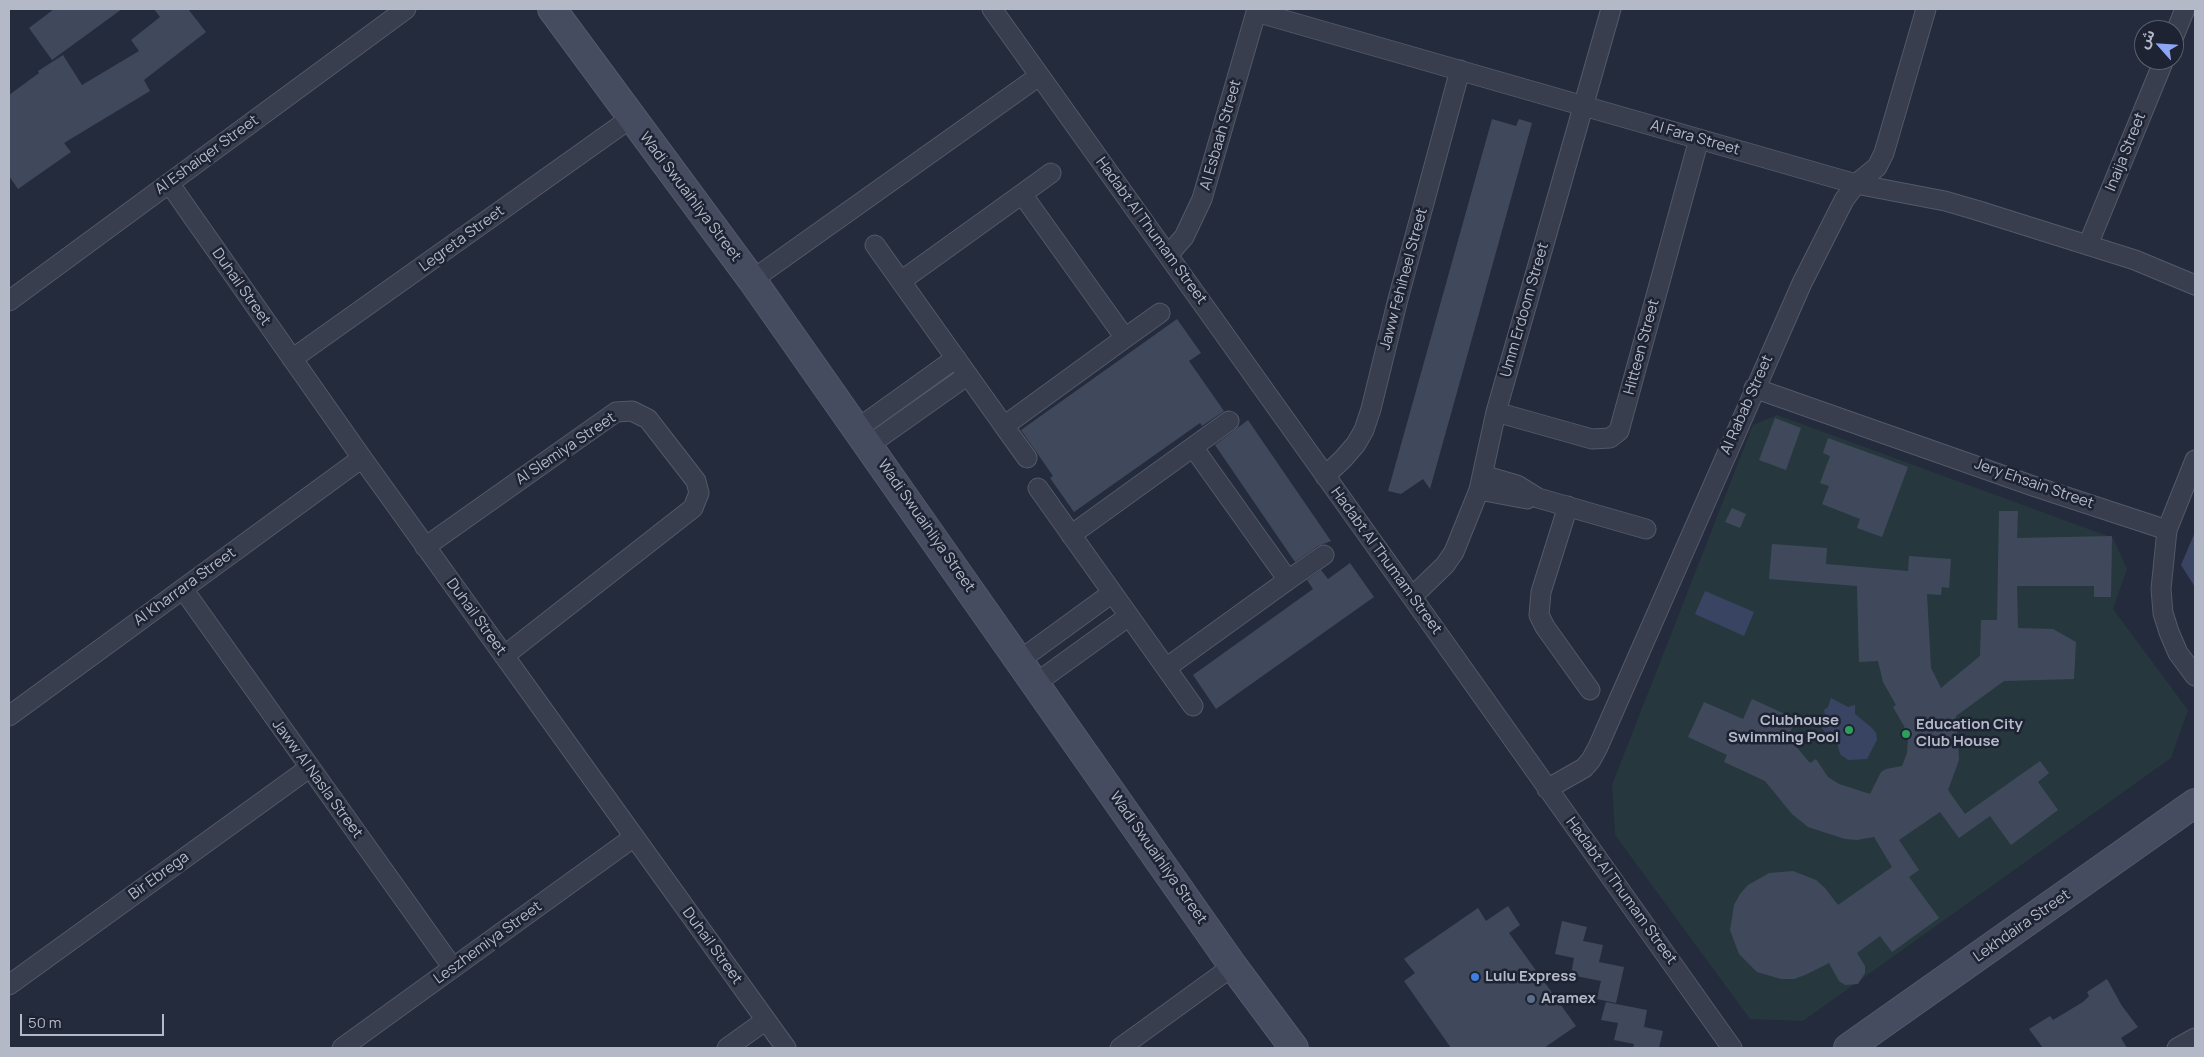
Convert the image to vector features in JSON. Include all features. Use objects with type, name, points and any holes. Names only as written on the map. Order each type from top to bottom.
[{"type":"street","name":"Al Eshaiqer Street","points":[[9,301],[406,9]]},
{"type":"street","name":"Wadi Swuaihliya Street","points":[[552,9],[752,280],[1036,682],[1233,966],[1294,1048]]},
{"type":"street","name":"Hadabt Al Thumam Street","points":[[992,9],[1732,1048]]},
{"type":"street","name":"Umm Erdoom Street","points":[[1412,597],[1445,565],[1454,552],[1481,482],[1496,412],[1612,9]]},
{"type":"street","name":"Al Rabab Street","points":[[1547,789],[1584,768],[1592,760],[1754,388],[1806,275],[1844,200],[1856,184],[1877,167],[1884,153],[1926,9]]},
{"type":"street","name":"Al Fara Street","points":[[1257,10],[1856,184],[1945,201],[2088,244],[2135,260],[2195,285]]},
{"type":"street","name":"Al Esbaah Street","points":[[1168,254],[1184,237],[1202,199],[1257,10]]},
{"type":"street","name":"Jaww Fehiheel Street","points":[[1325,476],[1344,459],[1356,444],[1364,430],[1371,409],[1398,299],[1460,70]]},
{"type":"street","name":"Inaija Street","points":[[2088,244],[2160,70]]},
{"type":"street","points":[[752,280],[1039,76]]},
{"type":"street","name":"Legreta Street","points":[[292,360],[631,118]]},
{"type":"street","name":"Hitteen Street","points":[[1496,412],[1592,439],[1610,438],[1619,431],[1699,139]]},
{"type":"street","points":[[901,281],[1051,173]]},
{"type":"street","name":"Duhail Street","points":[[169,183],[292,360],[786,1048]]},
{"type":"street","points":[[1022,194],[1125,338]]},
{"type":"street","points":[[875,245],[1027,458]]},
{"type":"street","points":[[1004,426],[1160,313]]},
{"type":"street","points":[[863,437],[956,358]]},
{"type":"street","points":[[863,437],[968,375]]},
{"type":"street","name":"Jery Ehsain Street","points":[[1754,388],[2033,486],[2167,530]]},
{"type":"street","name":"Al Slemiya Street","points":[[426,547],[616,412],[632,411],[648,419],[696,481],[699,493],[693,508],[504,656]]},
{"type":"street","points":[[1071,535],[1230,421]]},
{"type":"street","points":[[1193,447],[1288,580]]},
{"type":"street","name":"Al Kharrara Street","points":[[9,716],[362,458]]},
{"type":"street","points":[[2195,460],[2167,530],[2161,580],[2163,613],[2168,632],[2178,653],[2195,676]]},
{"type":"street","points":[[1481,482],[1515,498],[1538,498],[1646,529]]},
{"type":"street","points":[[1038,488],[1193,706]]},
{"type":"street","points":[[1568,506],[1541,592],[1539,615],[1545,628],[1590,690]]},
{"type":"street","points":[[1166,668],[1324,554]]},
{"type":"street","name":"Jaww Al Nasla Street","points":[[183,589],[453,968]]},
{"type":"street","points":[[1020,660],[1112,593]]},
{"type":"street","points":[[1036,682],[1129,616]]},
{"type":"street","name":"Bir Ebrega","points":[[9,985],[309,768]]},
{"type":"street","name":"Lekhdaira Street","points":[[1848,1048],[2195,803]]},
{"type":"street","name":"Leszhemiya Street","points":[[342,1048],[634,837]]},
{"type":"street","points":[[1120,1048],[1233,966]]},
{"type":"street","points":[[726,1048],[766,1020]]},
{"type":"street","points":[[2178,1048],[2195,1038]]},
{"type":"shaded area","name":"Education City Club House","points":[[1777,415],[2113,538],[2127,569],[2113,609],[2188,710],[2171,758],[1803,1021],[1750,1019],[1615,835],[1612,785],[1753,425]]},
{"type":"water","points":[[2195,532],[2195,587],[2181,565]]},
{"type":"water","points":[[1705,591],[1754,612],[1744,636],[1695,614]]},
{"type":"water","name":"Clubhouse Swimming Pool","points":[[1831,698],[1848,707],[1855,705],[1855,714],[1876,733],[1877,740],[1867,759],[1848,760],[1840,754],[1835,736],[1825,732],[1822,728],[1826,720],[1824,710],[1828,707]]},
{"type":"building","points":[[54,9],[122,9],[52,60],[29,28]]},
{"type":"building","points":[[154,9],[188,9],[206,32],[144,80],[150,91],[64,143],[71,152],[18,189],[9,176],[9,95],[39,73],[38,71],[63,55],[82,85],[139,51],[131,40],[160,17]]},
{"type":"building","points":[[1492,119],[1516,126],[1519,119],[1532,123],[1430,489],[1423,479],[1401,494],[1388,491]]},
{"type":"building","points":[[1177,319],[1201,353],[1189,361],[1224,411],[1202,426],[1200,423],[1074,512],[1050,478],[1053,476],[1021,430]]},
{"type":"building","points":[[1775,418],[1801,428],[1786,470],[1759,460]]},
{"type":"building","points":[[1248,420],[1331,541],[1318,546],[1295,562],[1215,445]]},
{"type":"building","points":[[1828,438],[1908,467],[1882,537],[1857,528],[1860,519],[1822,504],[1829,486],[1820,483],[1830,456],[1823,453]]},
{"type":"building","points":[[1732,508],[1746,514],[1740,528],[1725,522]]},
{"type":"building","points":[[1999,511],[2018,511],[2017,538],[2112,536],[2111,597],[2094,597],[2094,586],[2017,586],[2018,628],[2053,629],[2076,642],[2074,679],[2004,681],[1956,716],[1959,760],[1948,790],[1965,814],[2040,761],[2049,773],[2038,782],[2058,810],[2011,845],[1990,816],[1959,838],[1940,812],[1899,840],[1919,870],[1909,877],[1939,918],[1892,952],[1880,936],[1857,953],[1865,966],[1865,973],[1858,984],[1845,985],[1839,981],[1829,963],[1794,979],[1781,979],[1757,972],[1739,954],[1730,930],[1734,905],[1748,885],[1769,873],[1793,871],[1816,880],[1838,905],[1892,867],[1874,837],[1857,840],[1845,839],[1808,827],[1792,814],[1765,781],[1724,762],[1727,755],[1688,737],[1704,702],[1743,719],[1752,699],[1796,719],[1788,737],[1810,763],[1816,759],[1828,777],[1839,784],[1870,794],[1881,772],[1886,769],[1902,766],[1907,753],[1908,740],[1904,726],[1893,707],[1896,705],[1883,682],[1878,661],[1859,662],[1857,586],[1769,579],[1772,544],[1827,548],[1826,564],[1908,571],[1909,556],[1951,559],[1949,588],[1942,587],[1941,595],[1927,594],[1931,668],[1941,688],[1980,656],[1981,620],[1997,620]]},
{"type":"building","points":[[1350,563],[1374,597],[1216,709],[1193,675],[1313,589],[1307,580],[1321,570],[1328,579]]},
{"type":"building","name":"Lulu Express","points":[[1508,906],[1520,925],[1509,933],[1576,1026],[1544,1048],[1451,1048],[1404,981],[1415,973],[1404,959],[1478,908],[1486,921]]},
{"type":"building","points":[[1562,921],[1587,927],[1583,941],[1603,945],[1599,962],[1624,967],[1616,1003],[1597,999],[1601,981],[1571,975],[1574,958],[1555,954]]},
{"type":"building","points":[[2107,979],[2122,1006],[2138,1027],[2121,1038],[2127,1048],[2043,1048],[2029,1029],[2050,1016],[2053,1020],[2083,1002],[2089,996],[2087,992]]},
{"type":"building","points":[[1606,1002],[1647,1010],[1644,1027],[1663,1031],[1659,1048],[1633,1048],[1634,1044],[1614,1040],[1618,1023],[1601,1020]]},
{"type":"place","name":"Clubhouse Swimming Pool","points":[[1849,730]]},
{"type":"place","name":"Education City Club House","points":[[1906,734]]},
{"type":"place","name":"Lulu Express","points":[[1475,977]]},
{"type":"place","name":"Aramex","points":[[1531,999]]}]
